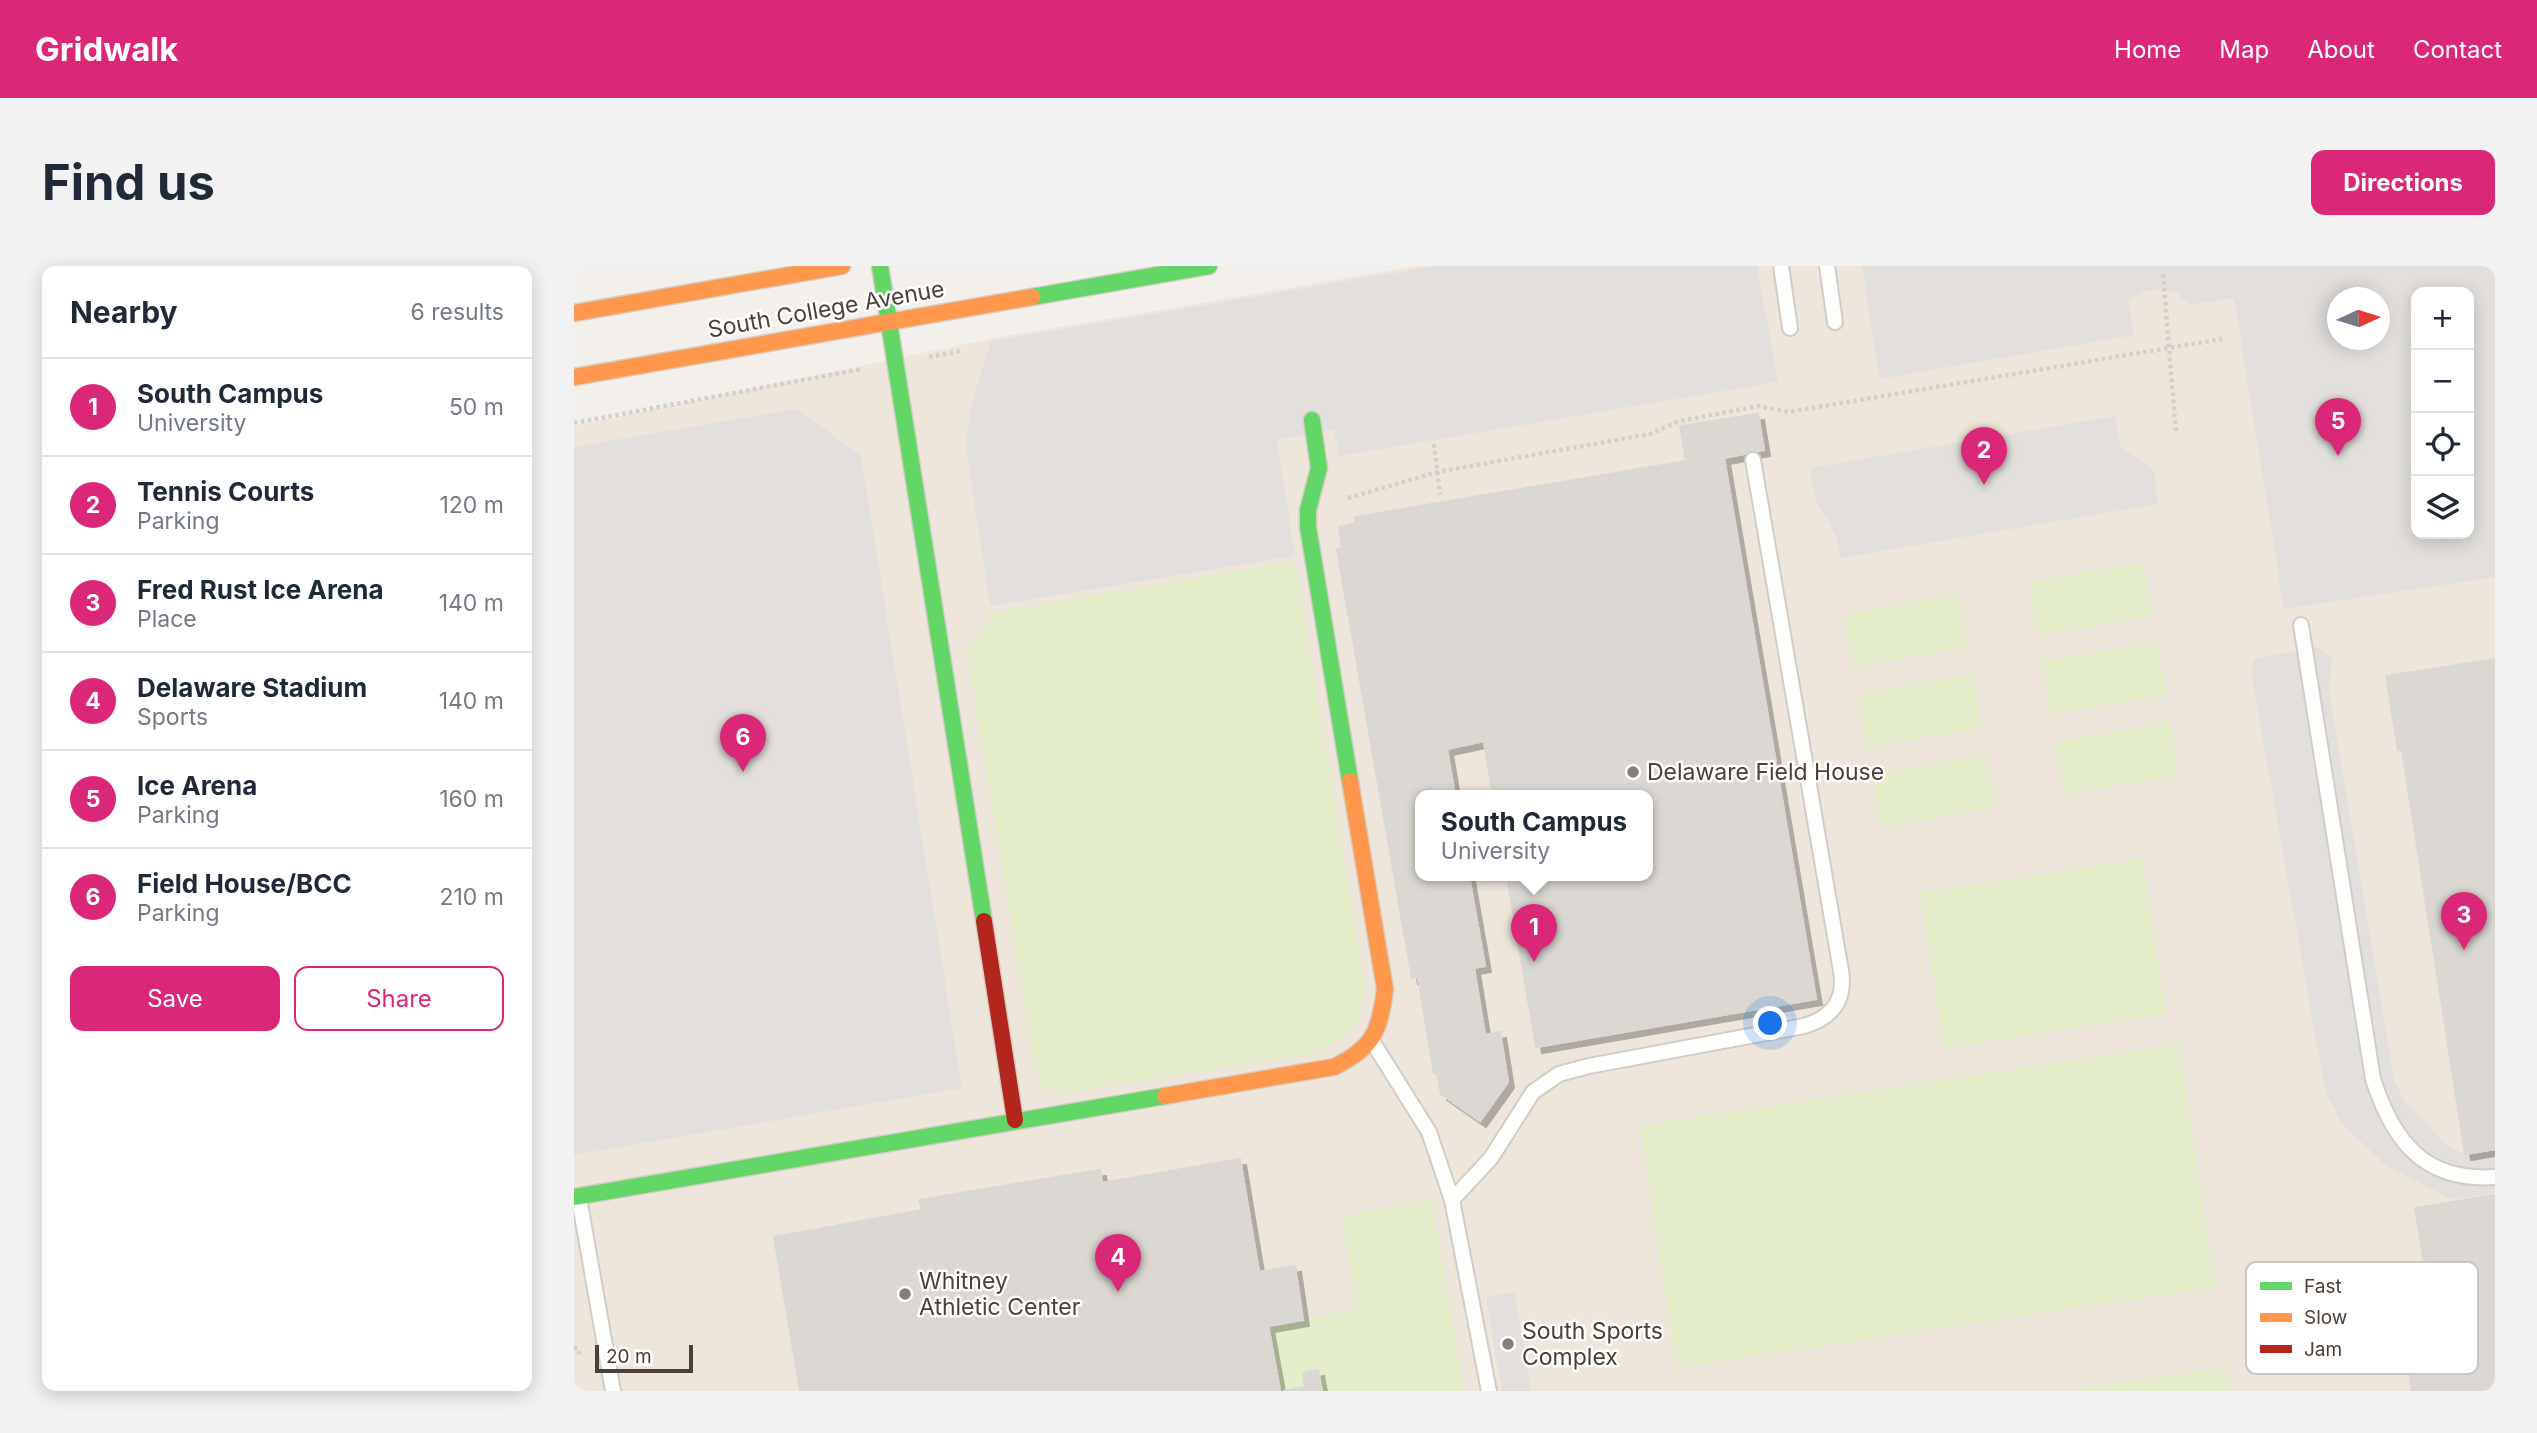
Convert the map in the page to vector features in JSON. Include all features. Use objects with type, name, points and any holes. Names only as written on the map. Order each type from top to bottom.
[{"type":"street","name":"South College Avenue","points":[[574,313],[842,266]]},
{"type":"street","points":[[880,266],[1015,1120]]},
{"type":"street","name":"South College Avenue","points":[[574,377],[1209,266]]},
{"type":"street","points":[[576,1197],[1015,1120],[1334,1068],[1356,1058],[1372,1041],[1381,1022],[1385,989],[1308,527],[1308,510],[1319,468],[1312,420]]},
{"type":"lane","points":[[1781,266],[1790,328]]},
{"type":"lane","points":[[1827,266],[1835,322]]},
{"type":"lane","points":[[1452,1200],[1491,1158],[1533,1092],[1559,1074],[1804,1026],[1825,1020],[1840,994],[1843,986],[1841,971],[1753,460]]},
{"type":"lane","points":[[2301,625],[2373,1079],[2382,1107],[2396,1135],[2434,1167],[2468,1177],[2495,1177]]},
{"type":"lane","points":[[1372,1041],[1429,1132],[1452,1200],[1489,1391]]},
{"type":"lane","points":[[576,1197],[613,1391]]},
{"type":"path","points":[[2163,274],[2167,349],[2176,433]]},
{"type":"path","points":[[1348,498],[1437,472],[1650,434],[1680,421],[1759,406],[1788,412],[2222,339]]},
{"type":"path","points":[[574,424],[960,351]]},
{"type":"path","points":[[1434,444],[1440,495]]},
{"type":"shaded area","points":[[1418,266],[2495,266],[2495,1391],[574,1391],[574,426],[994,338]]},
{"type":"shaded area","points":[[1436,266],[1757,266],[1778,382],[1339,456],[1334,429],[1277,440],[1295,556],[990,606],[966,448],[970,409],[991,341]]},
{"type":"shaded area","points":[[1862,266],[2495,266],[2495,577],[2284,609],[2234,298],[2189,305],[2177,293],[2160,289],[2145,291],[2128,299],[2134,335],[1879,379]]},
{"type":"shaded area","points":[[797,409],[861,456],[962,1088],[574,1155],[574,447]]},
{"type":"shaded area","points":[[2115,416],[2120,446],[2154,471],[2158,504],[1840,558],[1836,535],[1815,499],[1810,468]]},
{"type":"shaded area","points":[[2317,647],[2332,657],[2329,692],[2395,1083],[2405,1101],[2446,1144],[2471,1155],[2495,1151],[2495,1193],[2451,1199],[2385,1165],[2342,1123],[2325,1091],[2251,672],[2254,659]]},
{"type":"shaded area","name":"South Sports Complex","points":[[1514,1292],[1531,1391],[1502,1391],[1486,1297]]},
{"type":"green space","points":[[1295,561],[1364,982],[1362,1007],[1352,1027],[1344,1035],[1313,1053],[1056,1094],[1043,1087],[1036,1076],[967,654],[991,613]]},
{"type":"green space","points":[[2143,563],[2152,616],[2037,635],[2028,582]]},
{"type":"green space","points":[[1959,594],[1967,647],[1853,667],[1844,614]]},
{"type":"green space","points":[[2156,642],[2166,695],[2051,714],[2042,661]]},
{"type":"green space","points":[[1973,674],[1981,728],[1867,747],[1858,694]]},
{"type":"green space","points":[[2170,722],[2179,775],[2064,794],[2055,742]]},
{"type":"green space","points":[[1986,755],[1996,807],[1881,827],[1872,774]]},
{"type":"green space","points":[[2142,859],[2166,1014],[1944,1048],[1920,893]]},
{"type":"green space","points":[[2179,1044],[2215,1287],[1676,1368],[1640,1126]]},
{"type":"green space","points":[[1431,1199],[1464,1391],[819,1391],[1269,1326],[1358,1309],[1341,1216]]},
{"type":"green space","points":[[2227,1367],[2231,1391],[2065,1391]]},
{"type":"building","name":"Delaware Field House","points":[[1758,414],[1764,450],[1724,458],[1816,999],[1536,1047],[1508,881],[1653,881],[1653,790],[1492,790],[1484,741],[1447,749],[1454,790],[1415,790],[1415,881],[1470,881],[1485,966],[1474,968],[1485,1035],[1500,1032],[1508,1082],[1480,1121],[1441,1094],[1437,1073],[1434,1073],[1418,977],[1412,978],[1337,549],[1342,548],[1339,527],[1356,523],[1355,517],[1686,461],[1680,426]]},
{"type":"building","points":[[2495,659],[2495,1149],[2465,1154],[2402,750],[2398,750],[2386,676]]},
{"type":"building","name":"Whitney Athletic Center","points":[[1240,1159],[1259,1272],[1295,1266],[1303,1320],[1268,1326],[1266,1314],[1203,1324],[1195,1274],[1145,1273],[908,1315],[863,1332],[872,1381],[819,1391],[800,1391],[774,1237],[922,1210],[919,1200],[1100,1170],[1102,1183]]},
{"type":"building","points":[[2495,1195],[2495,1391],[2412,1391],[2409,1374],[2478,1374],[2478,1262],[2424,1262],[2415,1208]]},
{"type":"building","points":[[1145,1273],[1195,1274],[1203,1324],[1266,1314],[1280,1391],[819,1391],[872,1381],[863,1332],[908,1315]]},
{"type":"building","points":[[1318,1370],[1322,1391],[1284,1391],[1305,1387],[1303,1373]]},
{"type":"traffic: fast","points":[[880,266],[984,921]]},
{"type":"traffic: fast","points":[[1032,297],[1209,266]]},
{"type":"traffic: fast","points":[[1312,420],[1319,468],[1308,510],[1308,527],[1350,781]]},
{"type":"traffic: fast","points":[[574,1197],[1165,1096]]},
{"type":"traffic: slow","points":[[574,313],[842,266]]},
{"type":"traffic: slow","points":[[574,377],[1032,297]]},
{"type":"traffic: slow","points":[[1165,1096],[1334,1067],[1358,1053],[1372,1037],[1380,1016],[1385,989],[1350,781]]},
{"type":"traffic: jam","points":[[984,921],[1015,1120]]},
{"type":"place","name":"Ice Arena","points":[[2338,456]]},
{"type":"place","name":"Tennis Courts","points":[[1984,485]]},
{"type":"place","name":"Field House/BCC","points":[[743,772]]},
{"type":"place","name":"Delaware Field House","points":[[1633,772]]},
{"type":"place","name":"Fred Rust Ice Arena","points":[[2464,950]]},
{"type":"place","name":"South Campus","points":[[1534,962]]},
{"type":"place","name":"Delaware Stadium","points":[[1118,1292]]},
{"type":"place","name":"Whitney Athletic Center","points":[[905,1294]]},
{"type":"place","name":"South Sports Complex","points":[[1508,1344]]}]
